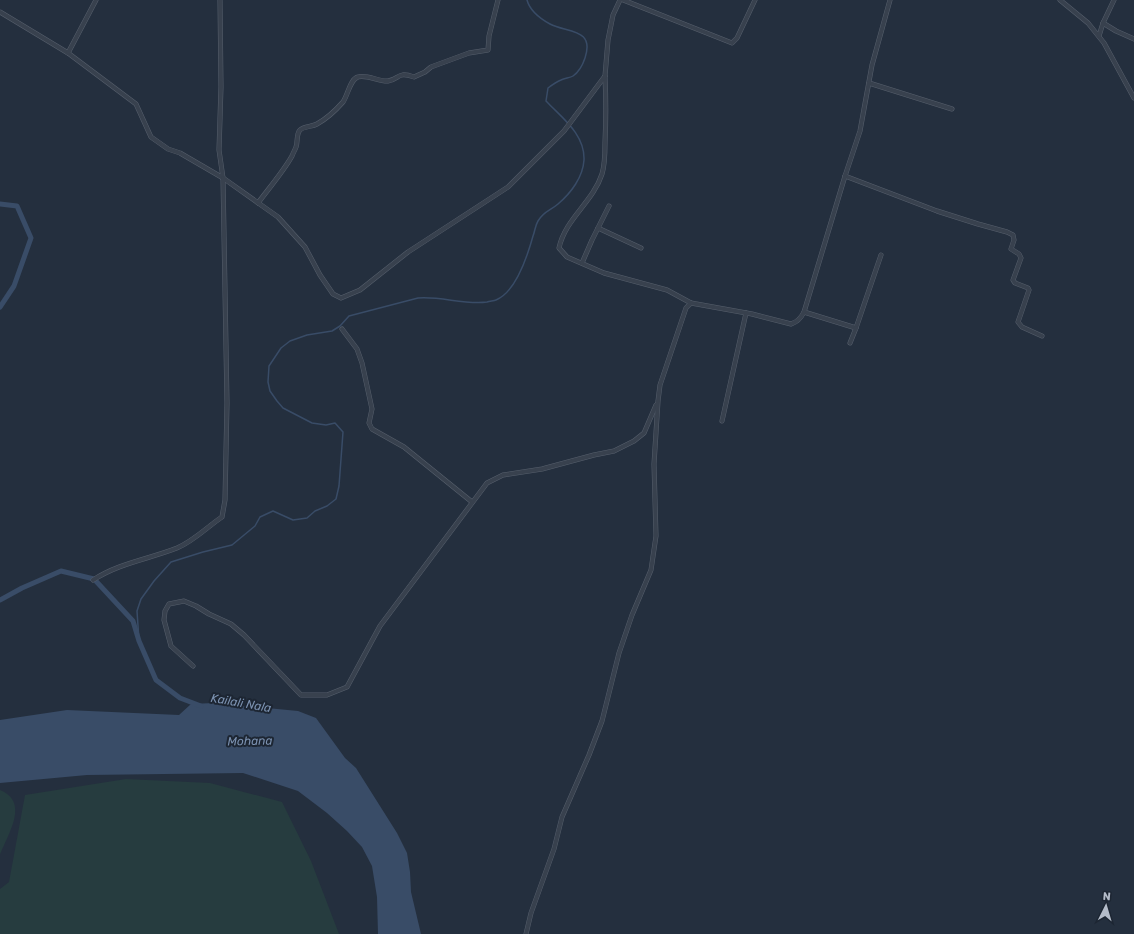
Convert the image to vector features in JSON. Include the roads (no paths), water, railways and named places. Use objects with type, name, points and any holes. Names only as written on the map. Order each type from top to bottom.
[{"type":"street","points":[[68,53],[96,0]]},
{"type":"street","points":[[93,580],[122,565],[178,548],[198,536],[222,517],[225,500],[227,403],[223,178],[219,150],[221,87],[220,0]]},
{"type":"street","points":[[258,203],[291,158],[296,147],[300,129],[317,124],[331,114],[347,96],[351,82],[354,79],[358,76],[387,81],[401,75],[414,77],[425,72],[431,67],[469,53],[488,50],[489,36],[498,0]]},
{"type":"street","points":[[620,0],[613,15],[608,40],[605,76],[605,160],[602,174],[592,194],[565,231],[560,248],[567,257],[604,273],[667,290],[691,303],[746,313],[792,324],[796,323],[804,312],[860,131],[872,66],[890,0]]},
{"type":"street","points":[[623,0],[732,43],[741,31],[755,0]]},
{"type":"street","points":[[1060,0],[1079,14],[1099,36],[1134,98]]},
{"type":"street","points":[[1099,36],[1103,23],[1114,0]]},
{"type":"street","points":[[0,12],[68,53],[136,104],[151,138],[168,149],[223,178],[278,217],[305,247],[320,275],[333,294],[341,298],[360,290],[408,252],[508,188],[567,127],[605,76]]},
{"type":"street","points":[[1103,23],[1134,39]]},
{"type":"street","points":[[869,83],[952,109]]},
{"type":"street","points":[[845,176],[938,211],[1013,235],[1014,240],[1011,249],[1019,254],[1021,258],[1013,280],[1015,283],[1028,288],[1029,290],[1018,322],[1022,327],[1042,336]]},
{"type":"street","points":[[582,263],[609,206]]},
{"type":"street","points":[[598,228],[641,248]]},
{"type":"street","points":[[850,343],[881,255]]},
{"type":"street","points":[[526,934],[531,913],[554,848],[562,817],[602,721],[619,653],[632,615],[651,570],[656,536],[654,464],[660,385],[686,308],[691,303]]},
{"type":"street","points":[[804,312],[856,328]]},
{"type":"street","points":[[722,421],[746,313]]},
{"type":"street","points":[[342,330],[356,349],[362,363],[372,408],[369,423],[372,429],[404,447],[472,502]]},
{"type":"street","points":[[193,666],[171,646],[164,620],[165,611],[169,604],[184,601],[231,624],[244,635],[301,695],[327,696],[347,687],[380,626],[487,483],[503,475],[542,469],[614,451],[634,441],[644,433],[658,401]]},
{"type":"water","name":"Mohana","points":[[214,703],[298,711],[316,718],[345,758],[356,768],[397,833],[407,853],[411,892],[421,934],[378,934],[377,897],[372,866],[362,847],[327,813],[298,791],[243,773],[87,775],[0,783],[0,720],[67,710],[179,715],[191,704]]},
{"type":"waterway","points":[[139,641],[137,611],[141,599],[154,581],[171,562],[232,545],[255,526],[260,517],[273,511],[293,520],[307,518],[315,511],[327,506],[336,499],[339,486],[343,432],[335,423],[326,425],[312,423],[283,408],[277,401],[270,391],[268,382],[269,366],[281,348],[290,341],[307,335],[332,331],[340,326],[349,316],[418,298],[435,298],[478,303],[496,300],[510,289],[520,272],[531,244],[536,225],[540,218],[563,200],[576,184],[584,160],[581,142],[577,134],[546,101],[548,88],[559,81],[573,76],[579,70],[585,58],[587,48],[586,41],[583,36],[578,33],[557,27],[542,19],[533,11],[527,0]]},
{"type":"waterway","name":"Kailali Nala","points":[[0,204],[17,206],[31,238],[14,286],[0,307]]},
{"type":"waterway","name":"Kailali Nala","points":[[0,600],[22,588],[61,571],[94,579],[133,621],[139,641],[156,680],[180,698],[201,706]]}]
